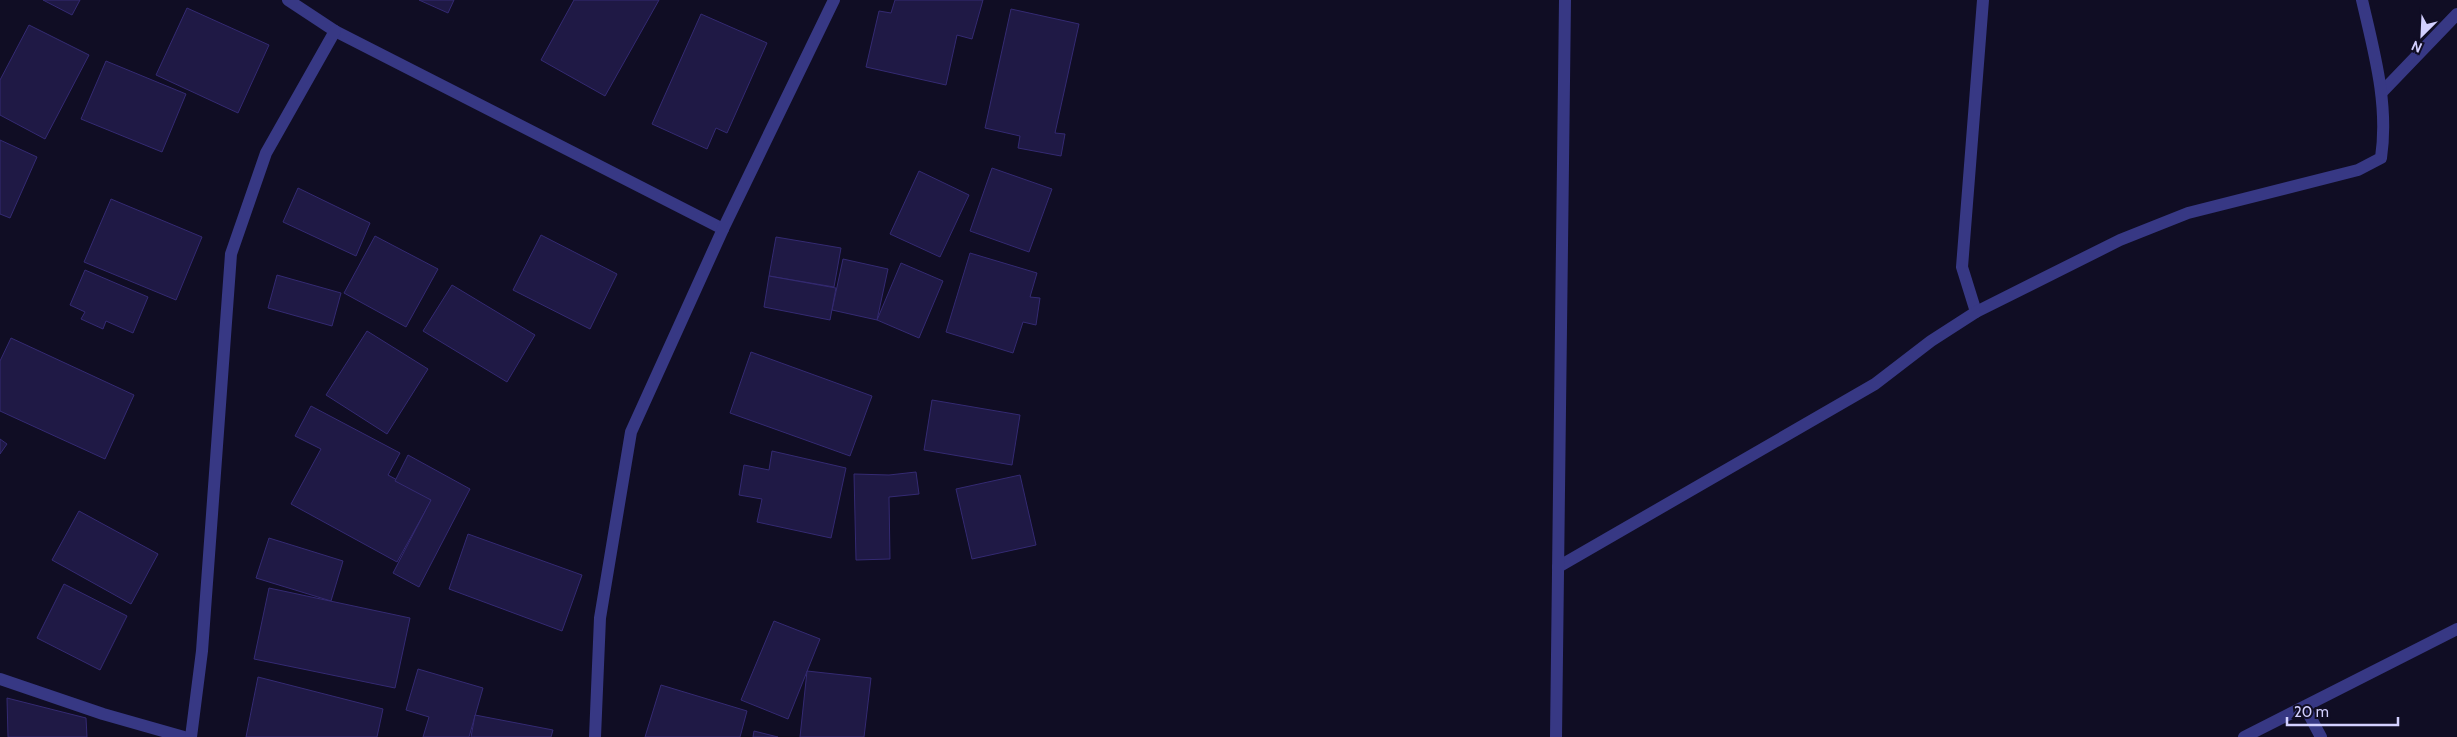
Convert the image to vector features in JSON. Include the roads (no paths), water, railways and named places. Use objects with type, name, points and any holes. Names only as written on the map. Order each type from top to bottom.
[{"type":"street","points":[[288,0],[335,31],[723,229]]},
{"type":"street","points":[[595,737],[600,618],[631,432],[723,229],[834,0]]},
{"type":"street","points":[[1556,737],[1565,0]]},
{"type":"street","points":[[1976,312],[1962,267],[1983,0]]},
{"type":"street","points":[[1558,567],[1875,384],[1931,341],[1976,312],[2120,240],[2188,213],[2358,170],[2381,158],[2383,140],[2382,92],[2362,0]]},
{"type":"street","points":[[2382,92],[2457,14]]},
{"type":"street","points":[[191,737],[202,650],[231,254],[266,153],[335,31]]},
{"type":"street","points":[[2244,737],[2457,629]]},
{"type":"street","points":[[0,678],[103,714],[184,737]]},
{"type":"street","points":[[2305,707],[2321,737]]}]
